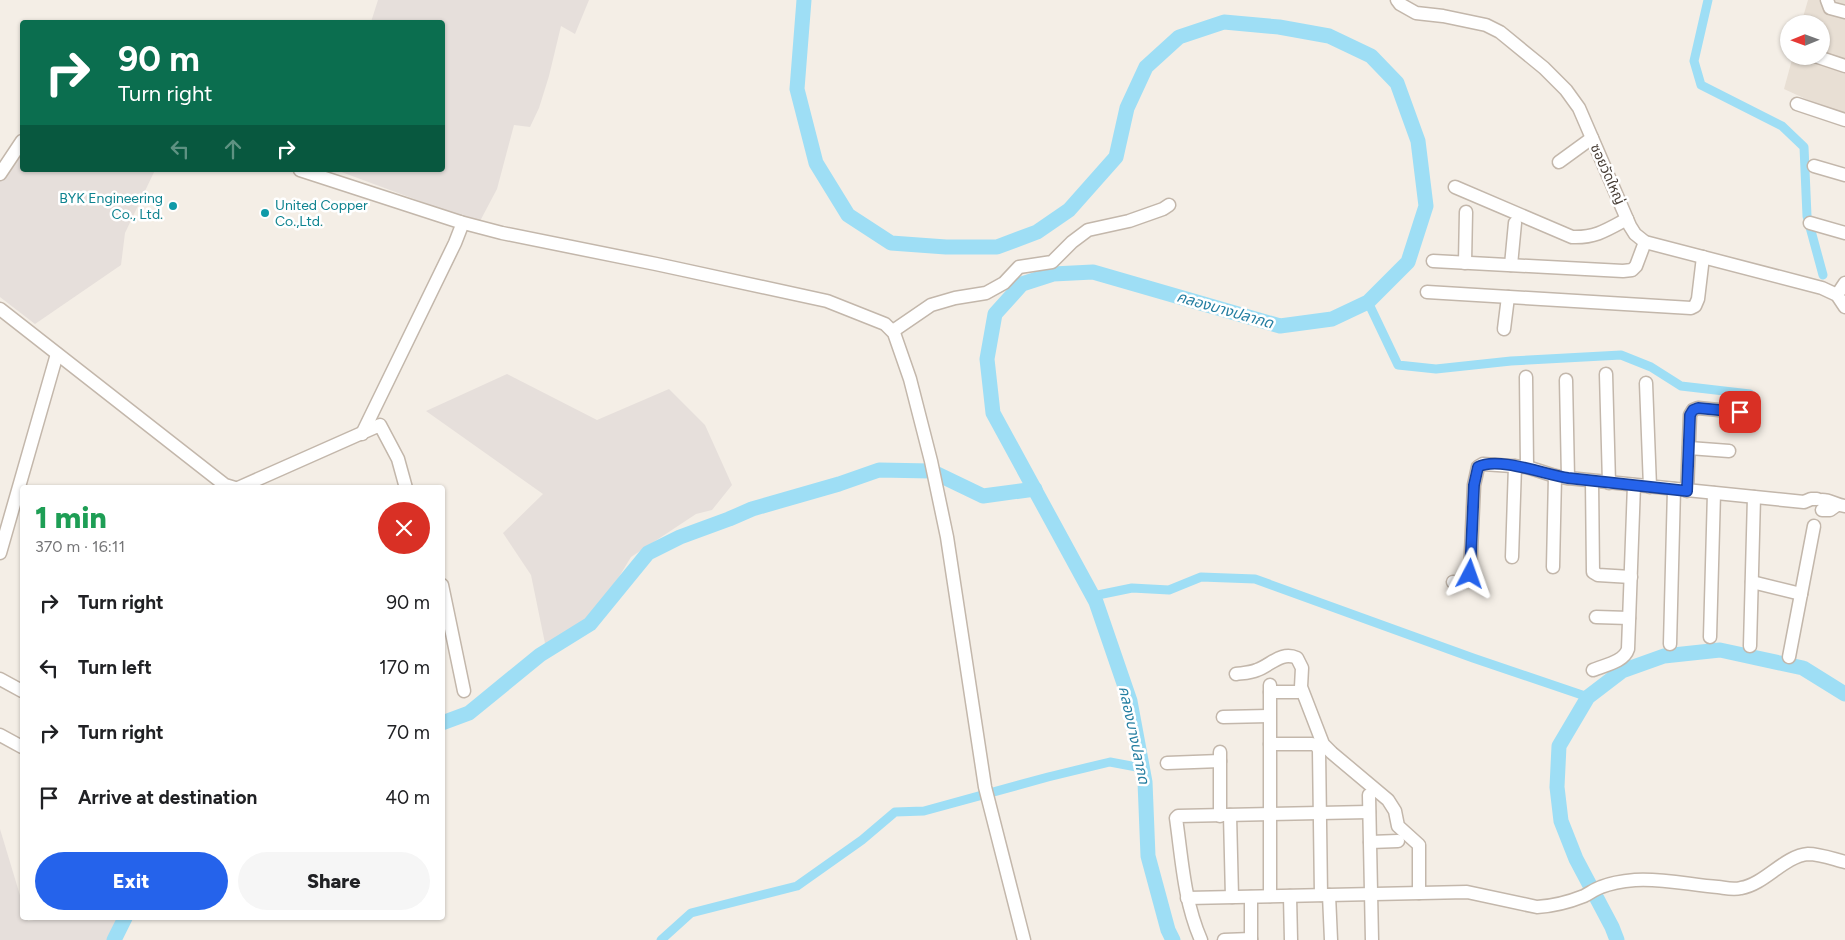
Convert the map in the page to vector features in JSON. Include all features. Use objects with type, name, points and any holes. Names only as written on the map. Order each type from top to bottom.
[{"type":"street","name":"ซอยวัดใหญ่","points":[[1396,0],[1416,13],[1473,22],[1500,32],[1544,68],[1566,90],[1579,108],[1627,219],[1635,234],[1645,242]]},
{"type":"street","points":[[1827,0],[1830,8],[1845,12]]},
{"type":"street","points":[[1830,61],[1845,66]]},
{"type":"street","points":[[1797,104],[1845,120]]},
{"type":"street","points":[[1559,162],[1592,138]]},
{"type":"street","points":[[0,174],[20,144]]},
{"type":"street","points":[[1814,166],[1845,175]]},
{"type":"street","points":[[306,172],[460,222],[502,233],[827,301],[885,324],[892,331],[910,378],[932,461],[954,580],[985,787],[1024,940]]},
{"type":"street","points":[[1455,187],[1572,237],[1597,235],[1627,219]]},
{"type":"street","points":[[892,331],[930,305],[955,298],[986,293],[1004,283],[1019,267],[1052,262],[1072,242],[1088,230],[1129,220],[1169,206]]},
{"type":"street","points":[[1465,263],[1466,212]]},
{"type":"street","points":[[362,434],[452,251],[462,225],[460,222]]},
{"type":"street","points":[[1511,265],[1515,223]]},
{"type":"street","points":[[1810,223],[1845,233]]},
{"type":"street","points":[[1433,261],[1632,270],[1636,266],[1645,242],[1822,288],[1837,295],[1845,307]]},
{"type":"street","points":[[1427,292],[1691,308],[1695,306],[1698,299],[1703,257]]},
{"type":"street","points":[[1837,295],[1845,283]]},
{"type":"street","points":[[1504,329],[1508,297]]},
{"type":"street","points":[[0,308],[216,478],[228,485]]},
{"type":"street","points":[[0,553],[58,354]]},
{"type":"street","points":[[1606,374],[1609,483]]},
{"type":"street","points":[[1512,557],[1521,466],[1526,377]]},
{"type":"street","points":[[1566,380],[1568,478]]},
{"type":"street","points":[[1646,383],[1650,487]]},
{"type":"street","points":[[1687,491],[1690,415],[1693,410],[1698,408],[1740,412]]},
{"type":"street","points":[[243,485],[380,426],[398,459],[405,485]]},
{"type":"street","points":[[1689,448],[1729,451]]},
{"type":"street","points":[[1453,582],[1464,583],[1470,574],[1474,485],[1478,467],[1488,464],[1521,466],[1555,476],[1592,481],[1816,504],[1830,510],[1841,506]]},
{"type":"street","points":[[1553,567],[1555,476]]},
{"type":"street","points":[[1592,481],[1593,572],[1598,575],[1631,577]]},
{"type":"street","points":[[1593,670],[1626,656],[1628,649],[1634,485]]},
{"type":"street","points":[[1670,644],[1674,489]]},
{"type":"street","points":[[1710,637],[1714,493]]},
{"type":"street","points":[[1750,646],[1754,497]]},
{"type":"street","points":[[1789,656],[1814,526]]},
{"type":"street","points":[[1752,582],[1801,594]]},
{"type":"street","points":[[445,599],[464,690]]},
{"type":"street","points":[[1596,617],[1630,618]]},
{"type":"street","points":[[1236,674],[1257,670],[1284,655],[1297,658],[1302,668],[1301,687],[1323,744],[1388,800],[1395,812],[1398,826],[1419,845],[1419,893]]},
{"type":"street","points":[[0,679],[20,690]]},
{"type":"street","points":[[1270,896],[1270,689],[1298,692]]},
{"type":"street","points":[[1223,717],[1269,716]]},
{"type":"street","points":[[0,735],[20,746]]},
{"type":"street","points":[[1270,744],[1316,746],[1319,750],[1325,895],[1331,940]]},
{"type":"street","points":[[1167,762],[1220,756],[1232,897]]},
{"type":"street","points":[[1369,795],[1372,940]]},
{"type":"street","points":[[1201,940],[1192,918],[1187,898],[1176,818],[1178,816],[1369,812]]},
{"type":"street","points":[[1370,842],[1398,841]]},
{"type":"street","points":[[1187,898],[1467,892],[1536,906],[1559,905],[1586,895],[1600,887],[1634,880],[1651,879],[1738,889],[1752,884],[1792,859],[1805,854],[1845,862]]},
{"type":"street","points":[[1290,896],[1291,940]]},
{"type":"street","points":[[1224,940],[1251,940],[1251,897]]},
{"type":"shaded area","points":[[378,0],[589,0],[575,34],[561,26],[539,108],[530,127],[514,125],[497,189],[479,223],[341,172],[445,172],[445,20],[372,20]]},
{"type":"shaded area","points":[[1808,0],[1845,0],[1845,117],[1784,89],[1791,65],[1830,65],[1830,15],[1804,15]]},
{"type":"shaded area","points":[[20,147],[20,172],[154,172],[125,233],[121,265],[35,324],[0,297],[0,178]]},
{"type":"shaded area","points":[[507,374],[597,420],[669,389],[705,425],[732,485],[712,510],[696,514],[631,557],[602,605],[547,653],[531,575],[503,533],[543,494],[426,411]]},
{"type":"shaded area","points":[[0,829],[20,895],[20,920],[127,920],[114,940],[0,940]]},
{"type":"waterway","name":"คลองบางปลากด","points":[[804,0],[797,89],[816,163],[848,215],[891,243],[946,247],[997,247],[1037,232],[1069,210],[1116,157],[1127,108],[1146,67],[1179,37],[1224,22],[1279,27],[1329,36],[1371,56],[1397,83],[1418,141],[1426,206],[1408,262],[1368,302],[1332,319],[1280,326],[1093,272],[1053,274],[1022,284],[995,314],[987,359],[993,413],[1096,602],[1130,701],[1145,782],[1148,856],[1168,930],[1173,940]]},
{"type":"waterway","points":[[1708,0],[1694,61],[1701,85],[1782,126],[1804,147],[1807,216],[1823,275]]},
{"type":"waterway","points":[[1368,302],[1398,365],[1436,369],[1511,361],[1621,355],[1651,367],[1681,386],[1750,394]]},
{"type":"waterway","points":[[445,722],[469,713],[540,655],[590,624],[648,553],[680,537],[752,509],[839,484],[879,470],[931,471],[983,496],[1035,489]]},
{"type":"waterway","points":[[1093,596],[1132,588],[1169,590],[1201,577],[1255,579],[1473,658],[1588,697]]},
{"type":"waterway","points":[[1617,940],[1576,859],[1561,821],[1557,787],[1559,746],[1588,697],[1622,671],[1664,656],[1720,650],[1803,668],[1845,694]]},
{"type":"waterway","points":[[661,940],[691,913],[797,886],[862,840],[895,812],[924,811],[1110,762],[1142,768]]},
{"type":"waterway","points":[[114,940],[124,920]]},
{"type":"place","name":"BYK Engineering Co., Ltd.","points":[[173,206]]},
{"type":"place","name":"United Copper Co.,Ltd.","points":[[265,213]]},
{"type":"route","points":[[1470,574],[1474,485],[1478,467],[1483,464],[1527,467],[1568,478],[1687,491],[1690,415],[1693,410],[1698,408],[1740,412]]}]
